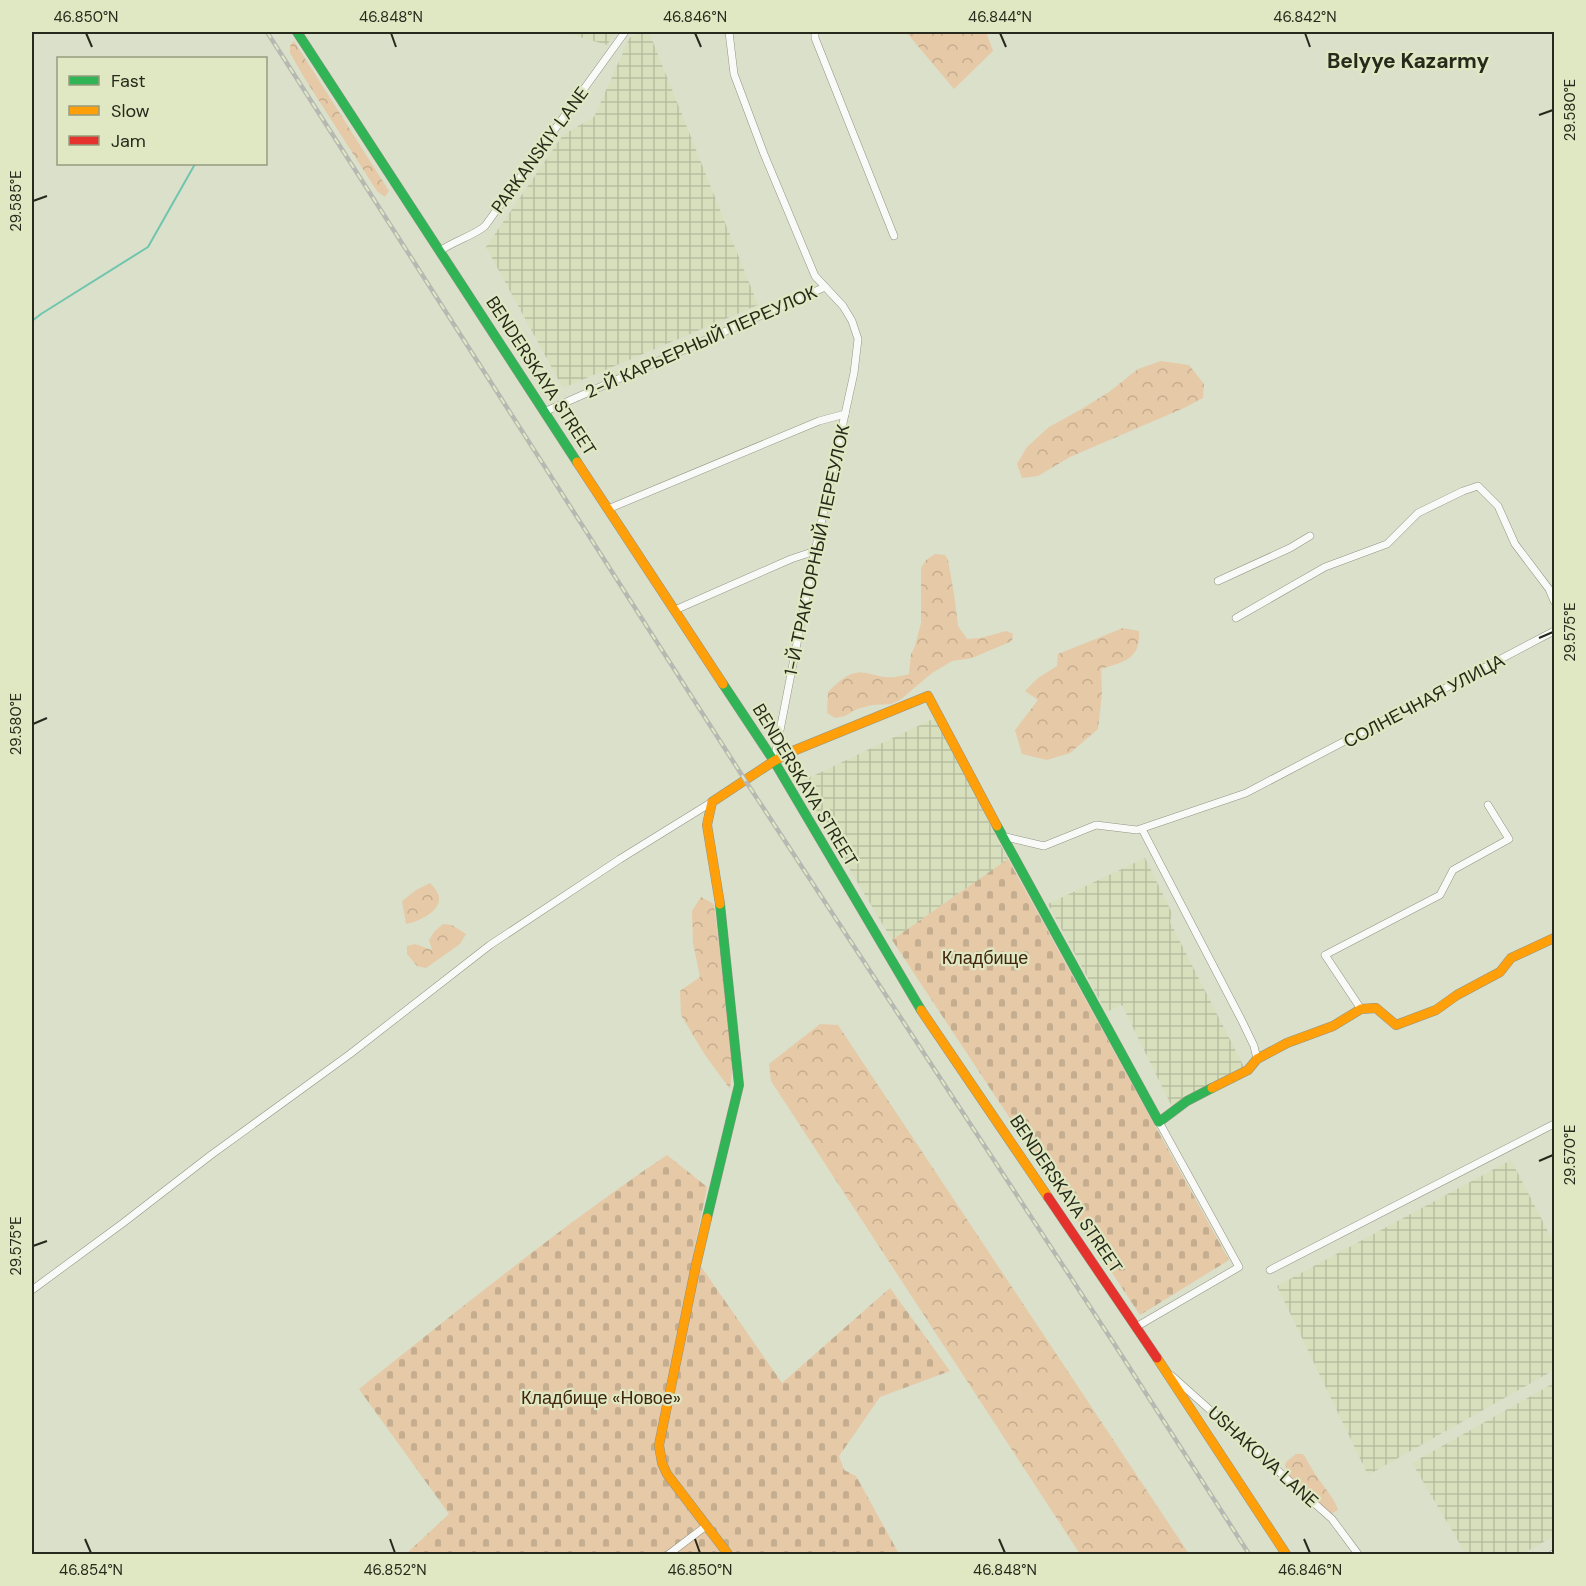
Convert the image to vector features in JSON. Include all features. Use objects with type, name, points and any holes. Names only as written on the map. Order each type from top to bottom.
[{"type":"street","name":"BENDERSKAYA STREET","points":[[297,32],[774,761],[912,996],[1286,1554]]},
{"type":"street","name":"PARKANSKIY LANE","points":[[440,251],[485,226],[625,32]]},
{"type":"street","points":[[729,32],[734,74],[764,154],[815,276],[825,287]]},
{"type":"street","points":[[814,32],[814,38],[894,236]]},
{"type":"street","name":"1-Й ТРАКТОРНЫЙ ПЕРЕУЛОК","points":[[774,761],[815,550],[854,373],[858,339],[852,321],[843,306],[825,287]]},
{"type":"street","name":"2-Й КАРЬЕРНЫЙ ПЕРЕУЛОК","points":[[544,412],[825,287]]},
{"type":"street","points":[[608,509],[819,421],[845,414]]},
{"type":"street","points":[[1236,618],[1325,567],[1387,544],[1418,513],[1463,490],[1478,486],[1498,506],[1515,544],[1549,589],[1554,601]]},
{"type":"street","points":[[1218,581],[1310,537]]},
{"type":"street","points":[[675,610],[815,550]]},
{"type":"street","name":"СОЛНЕЧНАЯ УЛИЦА","points":[[1142,828],[1246,793],[1554,631]]},
{"type":"street","points":[[32,1290],[350,1054],[490,945],[774,761],[793,751],[928,696],[1002,836],[1239,1267],[1136,1327]]},
{"type":"street","points":[[712,802],[707,825],[719,898],[739,1085],[696,1265],[659,1445],[662,1463],[667,1474],[728,1554]]},
{"type":"street","points":[[1361,1009],[1325,955],[1440,895],[1453,870],[1509,839],[1488,805]]},
{"type":"street","points":[[1002,836],[1044,846],[1096,825],[1137,830],[1142,828],[1246,1029],[1257,1059]]},
{"type":"street","points":[[1159,1122],[1187,1101],[1248,1070],[1257,1059],[1287,1043],[1333,1026],[1361,1009],[1376,1008],[1396,1025],[1436,1010],[1457,995],[1500,972],[1511,958],[1554,938]]},
{"type":"street","points":[[1270,1270],[1554,1124]]},
{"type":"street","name":"USHAKOVA LANE","points":[[1160,1366],[1332,1519],[1358,1554]]},
{"type":"street","points":[[669,1554],[706,1526]]},
{"type":"shaded area","points":[[563,32],[616,32],[607,45]]},
{"type":"shaded area","points":[[649,32],[758,305],[563,388],[486,247],[563,135],[594,117],[630,37]]},
{"type":"shaded area","points":[[935,718],[1008,859],[892,940],[798,783]]},
{"type":"shaded area","points":[[1145,858],[1172,913],[1170,922],[1245,1069],[1172,1107],[1122,1005],[1106,1012],[1048,904]]},
{"type":"shaded area","points":[[1511,1160],[1554,1243],[1554,1370],[1368,1475],[1277,1286]]},
{"type":"shaded area","points":[[1554,1383],[1554,1536],[1522,1554],[1466,1554],[1412,1463]]},
{"type":"green space","points":[[906,32],[986,32],[993,51],[954,89]]},
{"type":"green space","points":[[294,41],[389,191],[385,197],[377,191],[305,79],[290,53],[290,46]]},
{"type":"green space","points":[[1161,361],[1189,365],[1204,384],[1203,398],[1070,457],[1038,476],[1022,478],[1017,464],[1027,447],[1049,427],[1109,392],[1138,369]]},
{"type":"green space","points":[[935,554],[945,555],[948,560],[958,626],[967,639],[981,638],[1006,631],[1013,634],[1012,641],[972,658],[952,661],[932,673],[900,700],[891,704],[872,705],[835,718],[827,713],[828,692],[848,675],[863,673],[891,677],[909,674],[911,654],[921,623],[921,568],[926,560]]},
{"type":"green space","points":[[1123,628],[1139,631],[1139,640],[1137,648],[1129,658],[1101,669],[1102,694],[1098,729],[1070,753],[1047,760],[1022,754],[1015,730],[1038,700],[1025,691],[1038,678],[1057,666],[1058,654]]},
{"type":"green space","name":"Кладбище","points":[[1008,859],[1229,1260],[1140,1315],[892,940]]},
{"type":"green space","points":[[430,883],[439,895],[438,905],[426,916],[406,924],[402,901]]},
{"type":"green space","points":[[701,897],[714,904],[733,1063],[730,1089],[705,1055],[681,1015],[680,991],[700,977],[693,943],[692,911]]},
{"type":"green space","points":[[443,924],[452,925],[466,934],[460,944],[426,968],[417,966],[407,954],[407,946],[415,944],[432,950],[429,940]]},
{"type":"green space","points":[[820,1024],[838,1025],[1189,1554],[1080,1554],[771,1081],[769,1064]]},
{"type":"green space","name":"Кладбище «Новое»","points":[[667,1155],[707,1187],[693,1255],[782,1383],[890,1288],[950,1371],[880,1397],[839,1456],[844,1470],[856,1476],[899,1554],[406,1554],[449,1514],[359,1389],[549,1240]]},
{"type":"green space","points":[[1296,1454],[1304,1455],[1338,1510],[1331,1514],[1328,1512],[1288,1475],[1285,1465]]},
{"type":"waterway","points":[[32,321],[148,247],[194,165]]},
{"type":"railway","points":[[267,32],[745,780],[1249,1554]]},
{"type":"traffic: fast","points":[[297,32],[577,462]]},
{"type":"traffic: fast","points":[[723,684],[774,761],[921,1010]]},
{"type":"traffic: fast","points":[[997,826],[1159,1122],[1187,1101],[1212,1088]]},
{"type":"traffic: fast","points":[[707,1218],[739,1085],[720,904]]},
{"type":"traffic: slow","points":[[577,462],[723,684]]},
{"type":"traffic: slow","points":[[720,904],[707,825],[712,802],[793,751],[928,696],[997,826]]},
{"type":"traffic: slow","points":[[1212,1088],[1248,1070],[1257,1059],[1287,1043],[1333,1026],[1361,1009],[1376,1008],[1396,1025],[1436,1010],[1457,995],[1500,972],[1511,958],[1554,938]]},
{"type":"traffic: slow","points":[[921,1010],[1048,1197]]},
{"type":"traffic: slow","points":[[707,1218],[659,1445],[662,1463],[667,1474],[728,1554]]},
{"type":"traffic: slow","points":[[1157,1358],[1286,1554]]},
{"type":"traffic: jam","points":[[1048,1197],[1157,1358]]},
{"type":"district","name":"Belyye Kazarmy","points":[[1408,61]]}]
